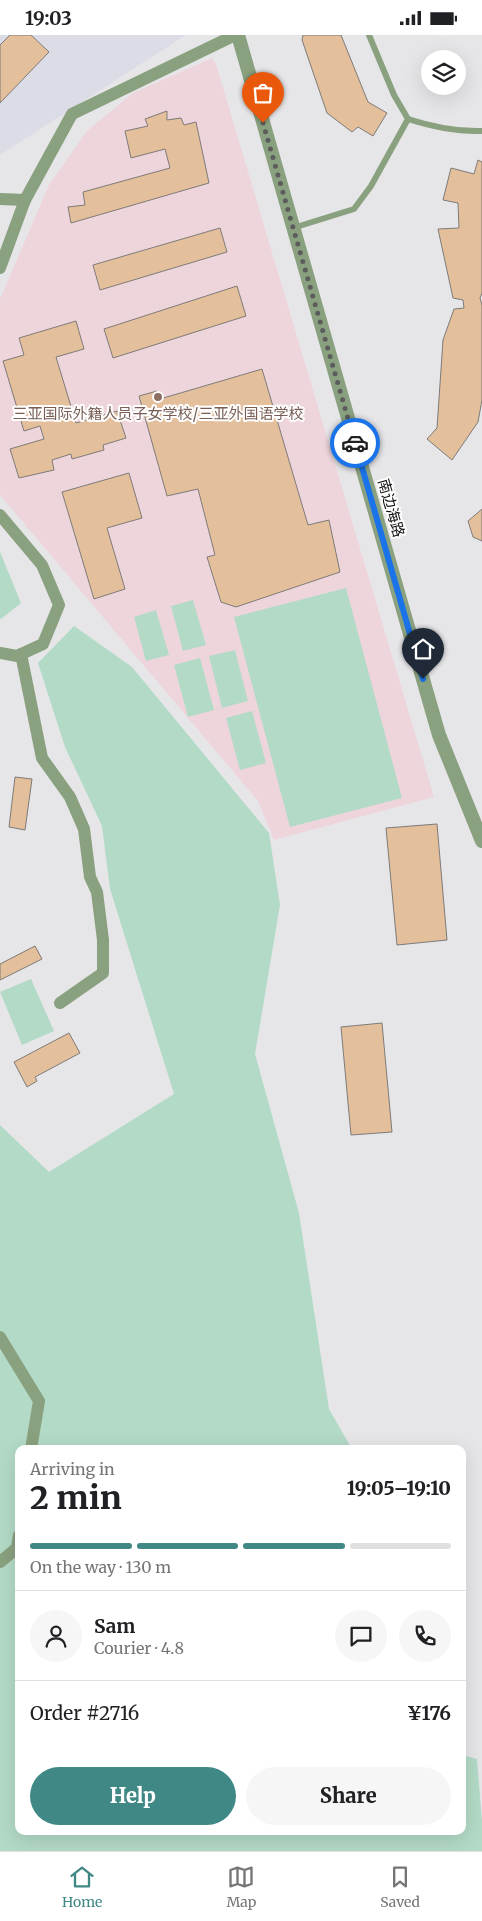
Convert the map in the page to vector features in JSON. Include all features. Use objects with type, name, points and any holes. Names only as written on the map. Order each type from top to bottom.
[{"type":"street","points":[[0,268],[25,200],[72,114],[237,35]]},
{"type":"street","name":"南边海路","points":[[237,35],[439,735],[482,841]]},
{"type":"street","points":[[0,199],[25,200]]},
{"type":"street","points":[[0,515],[42,565],[59,605],[43,644],[17,656],[0,653]]},
{"type":"street","points":[[20,654],[42,758],[70,797],[84,829],[90,877],[97,893],[103,941],[103,973],[60,1003]]},
{"type":"street","points":[[0,1337],[39,1401],[33,1445]]},
{"type":"street","points":[[0,1561],[15,1550]]},
{"type":"lane","points":[[369,35],[394,95],[408,119],[453,131],[482,131]]},
{"type":"lane","points":[[293,228],[354,209],[371,187],[408,119]]},
{"type":"shaded area","points":[[0,35],[186,35],[0,155]]},
{"type":"shaded area","name":"三亚国际外籍人员子女学校/三亚外国语学校","points":[[212,58],[216,64],[434,797],[274,840],[258,801],[0,495],[0,299],[49,185],[87,131],[133,93]]},
{"type":"green space","points":[[0,552],[21,603],[1,619],[0,618]]},
{"type":"green space","points":[[346,588],[402,798],[290,827],[234,617]]},
{"type":"green space","points":[[193,600],[206,645],[183,651],[171,606]]},
{"type":"green space","points":[[156,610],[169,655],[146,661],[134,617]]},
{"type":"green space","points":[[74,626],[132,667],[269,833],[280,905],[255,1054],[299,1213],[329,1409],[350,1445],[15,1445],[15,1835],[466,1835],[466,1756],[477,1759],[482,1821],[482,1851],[0,1851],[0,1125],[49,1172],[174,1094],[110,889],[102,826],[65,747],[38,663]]},
{"type":"green space","points":[[235,650],[248,701],[222,708],[209,656]]},
{"type":"green space","points":[[200,658],[214,710],[188,717],[174,665]]},
{"type":"green space","points":[[252,711],[266,763],[240,770],[226,718]]},
{"type":"green space","points":[[31,979],[54,1031],[22,1045],[0,992]]},
{"type":"building","points":[[10,35],[31,35],[49,52],[0,103],[0,45]]},
{"type":"building","points":[[303,35],[341,35],[368,102],[387,113],[373,136],[358,127],[352,132],[327,113],[302,40]]},
{"type":"building","points":[[167,111],[167,120],[181,118],[184,125],[196,122],[209,183],[71,223],[68,207],[85,205],[83,192],[170,168],[165,149],[131,158],[125,131],[148,126],[145,119]]},
{"type":"building","points":[[478,160],[482,162],[482,293],[480,298],[482,305],[482,400],[478,422],[452,460],[427,439],[437,428],[443,340],[454,309],[464,308],[463,300],[453,298],[438,229],[459,228],[458,203],[443,200],[451,168],[474,174]]},
{"type":"building","points":[[220,228],[227,252],[100,290],[93,265]]},
{"type":"building","points":[[237,286],[246,316],[113,358],[104,329]]},
{"type":"building","points":[[76,321],[84,349],[56,357],[76,423],[117,411],[126,438],[103,445],[104,450],[72,459],[71,454],[52,460],[54,470],[19,478],[10,449],[44,439],[40,426],[24,431],[3,361],[24,355],[19,338]]},
{"type":"building","points":[[262,369],[308,525],[329,520],[340,572],[236,607],[221,602],[207,557],[215,555],[198,489],[167,496],[139,396],[157,391],[160,399]]},
{"type":"building","points":[[129,473],[142,518],[107,528],[125,589],[94,599],[62,492]]},
{"type":"building","points":[[482,509],[482,541],[473,537],[468,521]]},
{"type":"building","points":[[15,777],[32,779],[25,830],[9,827]]},
{"type":"building","points":[[437,824],[447,940],[397,945],[386,828]]},
{"type":"building","points":[[35,946],[42,959],[0,980],[0,964]]},
{"type":"building","points":[[382,1023],[392,1132],[351,1135],[341,1027]]},
{"type":"building","points":[[69,1033],[80,1053],[35,1077],[37,1081],[27,1087],[14,1062]]},
{"type":"way so far","points":[[263,123],[355,443]]},
{"type":"place","name":"三亚国际外籍人员子女学校/三亚外国语学校","points":[[158,397]]},
{"type":"route","points":[[355,443],[423,679]]}]
